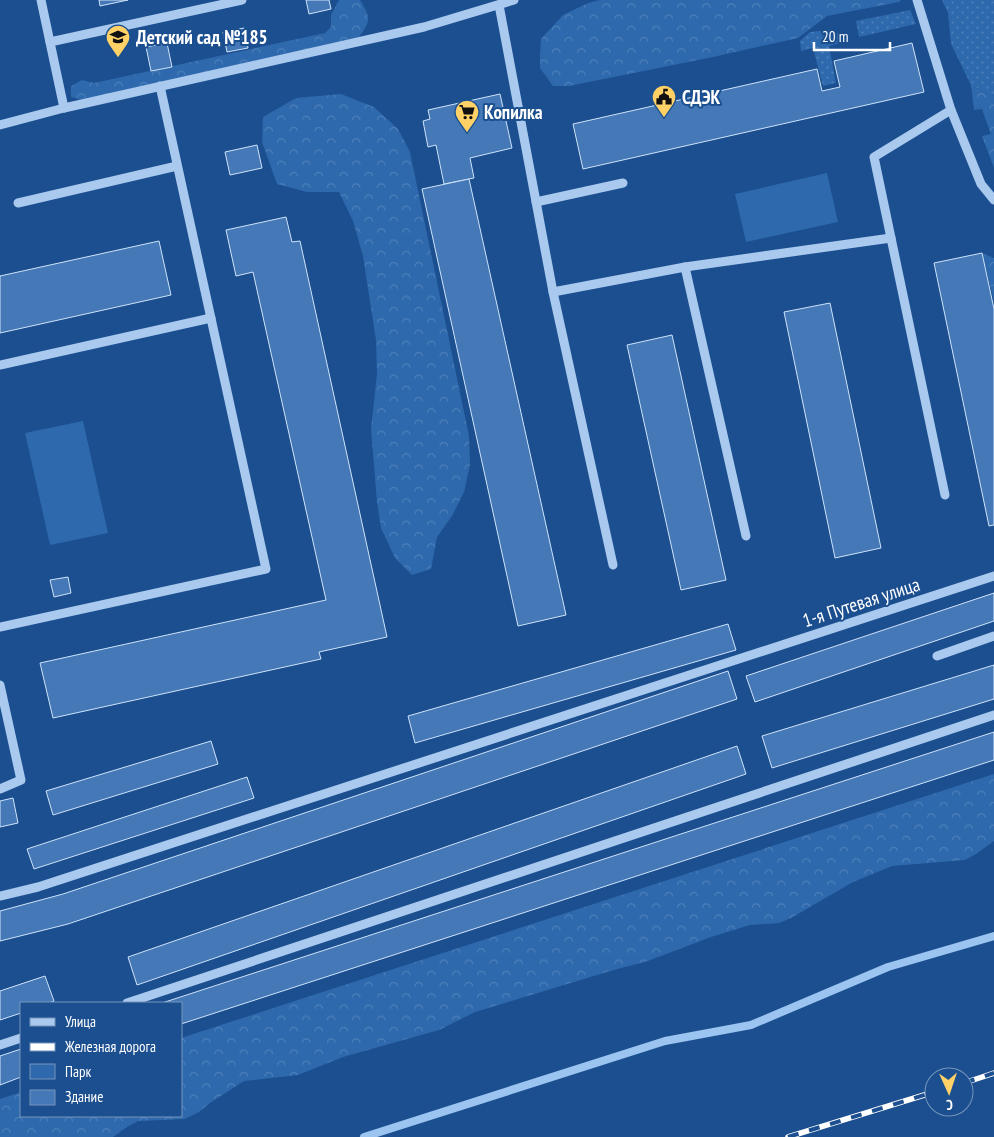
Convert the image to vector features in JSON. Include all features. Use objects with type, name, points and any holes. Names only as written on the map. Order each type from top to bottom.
[{"type":"street","points":[[41,0],[64,108]]},
{"type":"street","points":[[50,42],[242,0]]},
{"type":"street","points":[[0,125],[64,108],[424,27],[514,0]]},
{"type":"street","points":[[917,0],[952,110],[981,184],[994,200]]},
{"type":"street","points":[[498,5],[553,292],[613,565]]},
{"type":"street","points":[[0,627],[266,569],[160,86]]},
{"type":"street","points":[[946,495],[874,157],[952,110]]},
{"type":"street","points":[[18,203],[177,166]]},
{"type":"street","points":[[536,202],[623,183]]},
{"type":"street","points":[[553,292],[685,267],[891,238]]},
{"type":"street","points":[[685,267],[746,536]]},
{"type":"street","points":[[0,365],[211,318]]},
{"type":"street","name":"1-я Путевая улица","points":[[0,896],[38,887],[994,576]]},
{"type":"street","points":[[937,656],[994,636]]},
{"type":"street","points":[[0,685],[21,780],[0,789]]},
{"type":"street","points":[[130,1002],[994,715]]},
{"type":"street","points":[[0,1045],[20,1038]]},
{"type":"green space","points":[[339,0],[360,0],[368,15],[368,22],[359,37],[82,100],[71,97],[71,86],[82,80],[94,83],[325,33],[331,27],[331,15]]},
{"type":"green space","points":[[600,0],[901,0],[899,2],[827,16],[798,38],[569,86],[553,86],[540,68],[541,39],[563,15],[588,3]]},
{"type":"green space","points":[[942,0],[994,0],[994,96],[971,85],[951,44],[948,13]]},
{"type":"green space","points":[[910,10],[916,24],[859,37],[856,21]]},
{"type":"green space","points":[[828,30],[851,40],[829,46],[836,83],[823,86],[813,48],[801,51],[800,41],[810,32]]},
{"type":"green space","points":[[971,85],[994,96],[994,168],[982,136],[991,134],[982,109],[974,110]]},
{"type":"green space","points":[[341,94],[374,107],[398,129],[410,152],[469,436],[470,465],[464,492],[452,516],[437,537],[431,569],[412,575],[395,558],[381,528],[371,429],[377,374],[376,340],[363,256],[353,221],[339,192],[307,192],[277,184],[262,142],[263,117],[296,98]]},
{"type":"green space","points":[[827,173],[838,222],[746,242],[735,194]]},
{"type":"green space","points":[[982,253],[994,258],[994,301]]},
{"type":"green space","points":[[83,421],[108,533],[50,545],[25,433]]},
{"type":"green space","points":[[994,774],[994,841],[965,860],[892,866],[853,882],[779,923],[750,925],[711,937],[645,962],[475,1012],[439,1030],[343,1057],[298,1075],[244,1081],[199,1112],[185,1119],[138,1121],[113,1137],[0,1137],[0,1099],[20,1092],[20,1117],[182,1117],[182,1038]]},
{"type":"building","points":[[99,0],[128,0],[100,6]]},
{"type":"building","points":[[306,0],[329,0],[331,9],[309,14]]},
{"type":"building","points":[[244,28],[248,48],[227,52],[223,32]]},
{"type":"building","points":[[167,43],[172,67],[151,71],[146,47]]},
{"type":"building","points":[[912,43],[924,92],[583,169],[573,124],[817,69],[822,91],[840,87],[834,61]]},
{"type":"building","name":"Копилка","points":[[500,94],[512,148],[470,158],[474,178],[444,184],[436,145],[428,147],[423,121],[430,119],[428,110]]},
{"type":"building","points":[[257,145],[262,168],[230,175],[225,152]]},
{"type":"building","points":[[469,179],[566,615],[518,626],[422,189]]},
{"type":"building","points":[[286,217],[292,242],[300,241],[387,637],[319,652],[321,659],[53,718],[40,663],[326,600],[253,272],[236,276],[226,230]]},
{"type":"building","points":[[159,241],[171,295],[0,333],[0,276]]},
{"type":"building","points":[[982,253],[994,309],[994,525],[989,526],[934,263]]},
{"type":"building","points":[[830,303],[881,548],[835,558],[784,312]]},
{"type":"building","points":[[672,335],[726,580],[681,590],[627,345]]},
{"type":"building","points":[[68,577],[71,593],[54,597],[50,580]]},
{"type":"building","points":[[994,593],[994,621],[755,702],[746,676]]},
{"type":"building","points":[[728,624],[736,650],[415,743],[408,716]]},
{"type":"building","points":[[994,665],[994,699],[772,768],[762,736]]},
{"type":"building","points":[[728,671],[737,699],[68,924],[0,941],[0,911],[63,894]]},
{"type":"building","points":[[994,732],[994,760],[182,1024],[182,1002],[165,1002]]},
{"type":"building","points":[[211,741],[218,764],[53,815],[46,791]]},
{"type":"building","points":[[737,746],[746,774],[137,985],[128,957]]},
{"type":"building","points":[[247,777],[254,798],[34,869],[27,849]]},
{"type":"building","points":[[13,798],[18,823],[0,827],[0,801]]},
{"type":"building","points":[[45,976],[54,1001],[20,1002],[20,1013],[0,1020],[0,991]]},
{"type":"building","points":[[20,1049],[20,1077],[0,1085],[0,1056]]},
{"type":"waterway","points":[[364,1137],[665,1041],[751,1025],[888,967],[994,936]]},
{"type":"railway","points":[[974,1080],[994,1073]]},
{"type":"railway","points":[[788,1137],[924,1095]]},
{"type":"place","name":"Детский сад №185","points":[[118,58]]},
{"type":"place","name":"СДЭК","points":[[664,118]]},
{"type":"place","name":"Копилка","points":[[467,133]]}]
